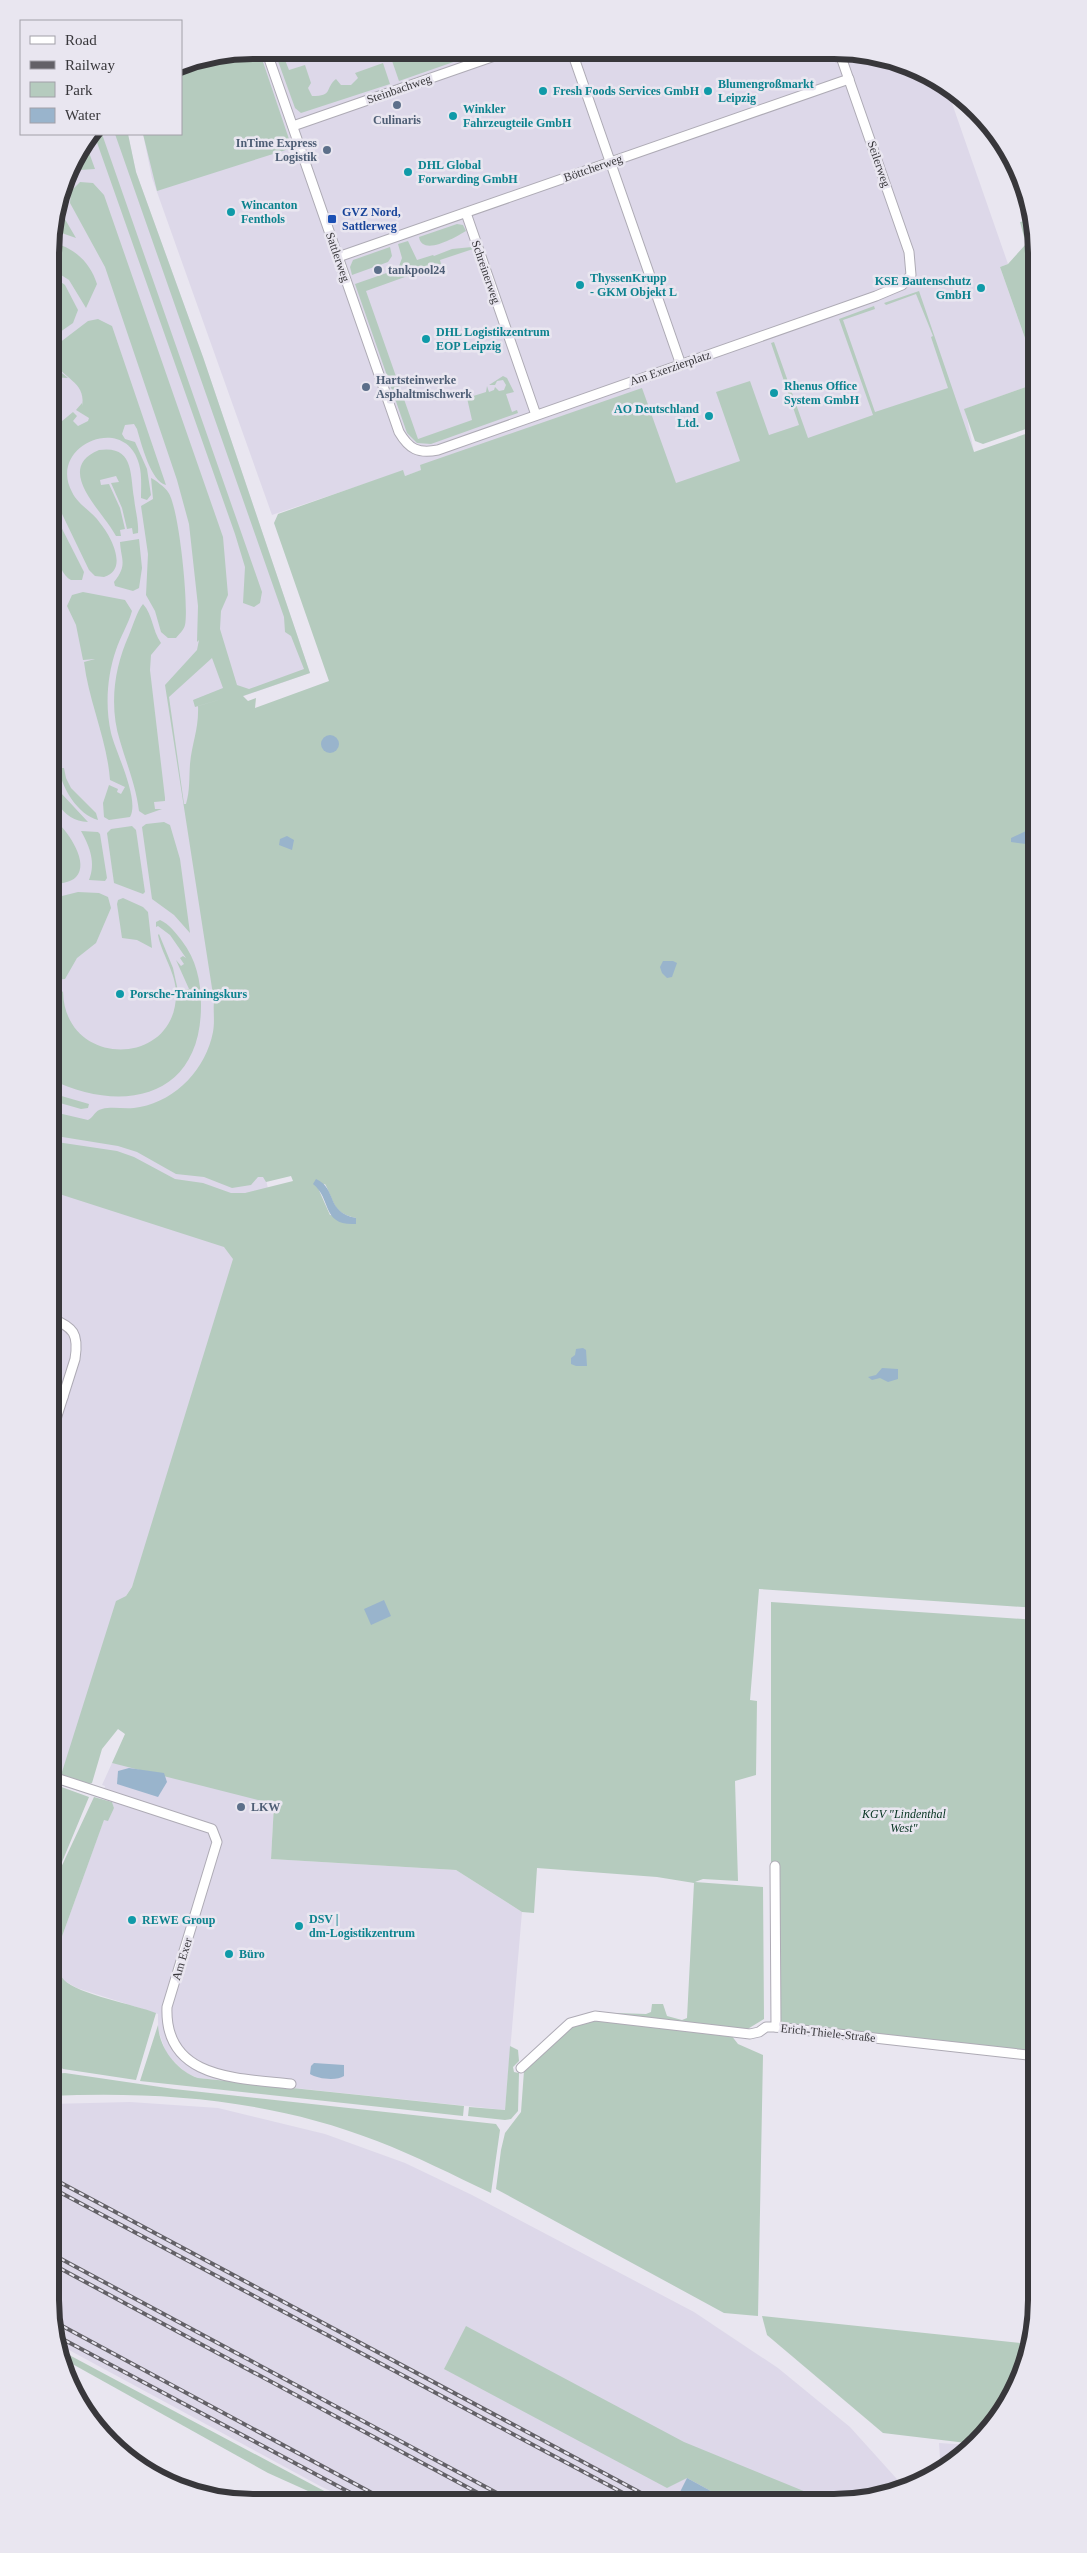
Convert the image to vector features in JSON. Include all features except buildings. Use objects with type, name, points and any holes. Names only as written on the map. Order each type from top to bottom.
[{"type":"street","name":"Sattlerweg","points":[[269,59],[399,432],[410,447],[425,452]]},
{"type":"street","name":"Steinbachweg","points":[[292,126],[486,59]]},
{"type":"street","points":[[574,59],[681,364]]},
{"type":"street","name":"Seilerweg","points":[[842,59],[909,252],[910,275]]},
{"type":"street","name":"Böttcherweg","points":[[338,257],[849,78]]},
{"type":"street","name":"Schreinerweg","points":[[466,213],[536,415]]},
{"type":"street","name":"Am Exerzierplatz","points":[[425,452],[889,292],[902,285],[910,275]]},
{"type":"street","points":[[59,1322],[67,1325],[76,1334],[75,1359],[59,1410]]},
{"type":"street","points":[[59,1396],[63,1397]]},
{"type":"street","name":"Am Exer","points":[[59,1779],[212,1829],[217,1842],[216,1847],[167,2007],[170,2033],[182,2054],[205,2071],[222,2076],[290,2084]]},
{"type":"street","points":[[775,1866],[776,2027]]},
{"type":"street","name":"Erich-Thiele-Straße","points":[[521,2068],[570,2023],[587,2017],[750,2034],[760,2032],[766,2026],[1028,2055]]},
{"type":"shaded area","points":[[847,59],[885,65],[920,79],[950,97],[1008,264],[1000,267],[1028,346],[1028,386],[965,409],[974,452],[826,505],[420,465],[422,470],[405,476],[403,471],[272,515],[152,178],[143,135],[182,135],[182,72],[202,65],[227,60]]},
{"type":"shaded area","points":[[99,135],[128,135],[136,172],[203,357],[310,673],[207,709],[244,1087],[275,1218],[132,1587],[126,1596],[61,1775],[104,1789],[105,1786],[102,1785],[112,1763],[177,1769],[274,1804],[271,1859],[456,1870],[522,1912],[505,2110],[198,2078],[186,2073],[167,2055],[158,2030],[158,2014],[77,1988],[63,1980],[59,1962],[60,1942],[104,1819],[114,1808],[112,1802],[59,1785],[59,240],[62,215],[69,190],[91,145]]},
{"type":"shaded area","points":[[130,2102],[218,2108],[325,2134],[405,2163],[472,2195],[694,2312],[778,2368],[850,2427],[900,2483],[872,2491],[847,2494],[337,2494],[64,2347],[59,2313],[59,2104]]},
{"type":"shaded area","points":[[939,2443],[963,2445],[946,2459],[940,2459]]},
{"type":"green space","points":[[262,59],[292,148],[157,191],[143,135],[182,135],[182,72],[202,65],[227,60]]},
{"type":"green space","points":[[277,59],[285,59],[289,70],[305,65],[311,83],[308,88],[312,96],[326,93],[336,79],[341,85],[351,85],[358,78],[355,73],[383,63],[390,84],[301,113],[295,108]]},
{"type":"green space","points":[[391,59],[462,59],[399,81]]},
{"type":"green space","points":[[99,135],[102,135],[262,592],[260,603],[254,607],[243,603],[245,567],[96,139]]},
{"type":"green space","points":[[115,135],[128,135],[136,172],[203,357],[310,673],[243,696],[248,701],[256,698],[255,708],[329,681],[274,523],[278,514],[403,470],[405,476],[421,470],[420,465],[642,388],[676,483],[740,461],[716,392],[750,381],[769,435],[799,425],[771,343],[774,342],[808,438],[873,415],[839,319],[874,306],[875,309],[843,320],[875,412],[948,388],[931,337],[933,336],[916,294],[886,305],[884,303],[919,291],[974,452],[1028,433],[1028,1607],[759,1589],[750,1700],[757,1701],[756,1775],[735,1781],[738,1881],[703,1879],[695,1882],[763,1887],[764,2019],[746,2030],[586,2012],[646,2014],[651,2012],[652,2004],[663,2004],[667,2016],[682,2020],[687,2018],[694,1883],[657,1877],[537,1868],[534,1913],[522,1912],[456,1870],[271,1859],[274,1804],[112,1763],[125,1734],[118,1729],[102,1749],[92,1783],[89,1784],[61,1775],[116,1601],[126,1596],[132,1587],[233,1259],[224,1247],[59,1194],[59,1142],[117,1151],[134,1157],[175,1179],[203,1183],[231,1193],[245,1193],[293,1181],[291,1176],[266,1182],[263,1177],[258,1177],[251,1185],[232,1188],[204,1177],[176,1174],[137,1152],[118,1146],[59,1136],[59,1113],[88,1120],[96,1112],[106,1108],[140,1107],[153,1103],[178,1090],[197,1070],[204,1058],[214,1024],[214,1001],[165,685],[197,650],[199,640],[197,642],[198,606],[189,524],[177,480],[105,267],[70,203],[71,191],[80,182],[93,183],[104,195],[223,537],[228,595],[221,611],[220,629],[237,685],[249,689],[304,669],[291,636],[285,632],[284,617]],"holes":[[[212,658],[223,688],[193,700],[195,707],[198,706],[198,714],[191,756],[188,794],[186,804],[184,804],[169,697]],[[325,1184],[333,1201],[342,1213],[356,1218],[330,1215],[318,1188]]]},
{"type":"green space","points":[[88,150],[95,169],[77,171]]},
{"type":"green space","points":[[62,214],[76,238],[60,232],[60,227],[66,228],[60,227]]},
{"type":"green space","points":[[1026,221],[1028,240],[1028,346],[1000,267],[1008,264],[1026,244],[1020,222]]},
{"type":"green space","points":[[457,224],[463,225],[466,231],[440,244],[426,245],[421,243],[419,237]]},
{"type":"green space","points":[[408,241],[417,260],[452,249],[472,247],[473,249],[440,260],[441,264],[366,291],[418,439],[472,420],[467,398],[486,392],[487,386],[489,392],[494,390],[495,387],[499,391],[504,390],[506,385],[503,380],[497,381],[495,385],[489,385],[503,376],[507,378],[514,392],[506,394],[512,412],[517,410],[518,413],[431,444],[417,443],[407,433],[355,284],[398,269],[402,258],[398,244]]},
{"type":"green space","points":[[59,244],[80,257],[94,276],[97,284],[86,308],[69,280],[59,274]]},
{"type":"green space","points":[[390,247],[392,256],[388,262],[352,275],[350,267],[353,260]]},
{"type":"green space","points":[[59,281],[65,285],[78,310],[73,323],[59,333]]},
{"type":"green space","points":[[98,319],[112,326],[166,485],[151,470],[134,424],[125,425],[122,434],[125,439],[135,442],[147,469],[151,495],[147,500],[141,498],[139,464],[131,448],[119,440],[105,438],[91,441],[79,449],[70,461],[67,475],[72,492],[78,501],[97,519],[109,536],[116,552],[117,560],[115,567],[111,573],[104,577],[95,576],[89,570],[59,508],[59,424],[73,412],[77,416],[73,421],[78,426],[88,421],[89,418],[76,410],[82,403],[80,390],[59,367],[59,343],[88,321]]},
{"type":"green space","points":[[59,371],[68,378],[59,378]]},
{"type":"green space","points":[[1028,386],[1028,428],[983,444],[975,441],[964,409]]},
{"type":"green space","points":[[99,450],[119,452],[128,463],[132,480],[138,533],[133,534],[132,528],[127,529],[122,508],[111,483],[119,482],[116,476],[100,480],[101,485],[109,484],[120,508],[125,529],[120,530],[121,536],[116,536],[85,491],[80,468],[86,458]]},
{"type":"green space","points":[[151,478],[168,492],[176,516],[179,535],[186,615],[183,630],[176,638],[168,638],[161,632],[155,611],[146,595],[148,554],[141,506],[153,499]]},
{"type":"green space","points":[[59,523],[84,572],[82,580],[71,580],[65,575],[59,562]]},
{"type":"green space","points":[[139,539],[142,568],[139,588],[133,591],[115,586],[114,582],[122,567],[120,542]]},
{"type":"green space","points":[[83,592],[125,600],[132,611],[113,660],[108,702],[111,733],[130,788],[132,809],[130,817],[109,820],[104,817],[103,803],[109,785],[118,789],[117,792],[121,794],[125,787],[110,780],[105,750],[86,677],[84,662],[95,659],[83,660],[76,625],[67,606],[72,595]]},
{"type":"green space","points":[[143,604],[149,613],[161,643],[151,655],[150,670],[165,798],[165,801],[154,802],[155,809],[162,809],[145,815],[139,811],[134,784],[117,728],[114,701],[120,661]]},
{"type":"green space","points":[[59,768],[64,768],[71,788],[96,813],[98,820],[77,806],[63,783]]},
{"type":"green space","points":[[59,787],[61,793],[88,822],[79,821],[64,812],[59,805]]},
{"type":"green space","points":[[164,822],[170,825],[180,859],[190,933],[174,915],[152,899],[142,827],[146,824]]},
{"type":"green space","points":[[59,824],[72,840],[79,856],[80,871],[74,879],[59,884]]},
{"type":"green space","points":[[132,826],[136,830],[145,892],[143,894],[114,883],[107,833],[111,829]]},
{"type":"green space","points":[[81,831],[98,832],[100,834],[107,878],[105,881],[89,880],[92,861],[87,843]]},
{"type":"green space","points":[[78,892],[99,893],[108,897],[111,908],[96,943],[77,958],[65,979],[59,979],[59,897]]},
{"type":"green space","points":[[123,898],[143,907],[148,912],[152,948],[137,940],[122,938],[117,904],[118,900]]},
{"type":"green space","points":[[160,920],[166,924],[180,938],[191,955],[199,979],[201,1004],[198,1036],[188,1060],[173,1079],[153,1090],[130,1096],[105,1096],[77,1090],[59,1083],[59,989],[63,992],[68,1017],[82,1035],[100,1046],[121,1050],[141,1046],[159,1035],[172,1018],[176,993],[175,986],[158,935],[173,968],[178,991],[189,989],[176,960],[181,966],[184,964],[180,958],[183,956],[186,958],[170,935],[158,926],[156,927],[156,922]]},
{"type":"green space","points":[[59,1095],[89,1104],[88,1108],[81,1109],[60,1103]]},
{"type":"green space","name":"KGV \"Lindenthal West\"","points":[[771,1602],[1028,1619],[1028,2052],[771,2022]]},
{"type":"green space","points":[[59,1786],[89,1797],[59,1869]]},
{"type":"green space","points":[[94,1797],[112,1802],[114,1808],[108,1821],[104,1820],[60,1942],[59,1950],[59,1872]]},
{"type":"green space","points":[[59,1967],[61,1977],[81,1990],[156,2013],[136,2080],[63,2069],[59,2066]]},
{"type":"green space","points":[[591,2020],[731,2035],[738,2044],[763,2055],[758,2316],[724,2313],[496,2189],[505,2133],[521,2112],[524,2071],[571,2027]]},
{"type":"green space","points":[[158,2025],[159,2034],[170,2058],[190,2075],[198,2078],[464,2106],[463,2116],[140,2081]]},
{"type":"green space","points":[[510,2046],[518,2050],[519,2061],[513,2067],[514,2072],[519,2073],[518,2111],[511,2119],[505,2120],[468,2116],[469,2107],[505,2110]]},
{"type":"green space","points":[[59,2073],[174,2089],[496,2124],[500,2130],[491,2193],[420,2159],[338,2127],[257,2107],[216,2101],[133,2095],[59,2096]]},
{"type":"green space","points":[[762,2316],[1024,2343],[1013,2375],[996,2408],[965,2443],[883,2433],[767,2335]]},
{"type":"green space","points":[[466,2326],[684,2442],[811,2494],[716,2494],[687,2478],[667,2488],[444,2369]]},
{"type":"green space","points":[[66,2353],[330,2494],[315,2494],[268,2473],[69,2362]]},
{"type":"water","points":[[330,735],[336,738],[339,744],[336,750],[330,753],[324,750],[321,744],[324,738]]},
{"type":"water","points":[[1026,831],[1028,834],[1026,844],[1011,842],[1011,838]]},
{"type":"water","points":[[287,836],[294,840],[292,850],[279,845],[280,839]]},
{"type":"water","points":[[663,961],[677,963],[672,977],[667,978],[662,973],[660,967]]},
{"type":"water","points":[[316,1179],[327,1188],[340,1211],[356,1218],[356,1224],[337,1221],[332,1216],[319,1190],[313,1184]]},
{"type":"water","points":[[583,1348],[586,1350],[587,1366],[571,1364],[571,1358],[575,1355],[576,1349]]},
{"type":"water","points":[[882,1368],[898,1369],[898,1379],[888,1382],[880,1378],[872,1380],[868,1377],[876,1375]]},
{"type":"water","points":[[384,1600],[391,1616],[371,1625],[364,1609]]},
{"type":"water","points":[[129,1768],[164,1773],[167,1782],[158,1797],[117,1784],[118,1771]]},
{"type":"water","points":[[314,2063],[344,2065],[344,2076],[332,2079],[313,2076],[310,2074],[311,2066]]},
{"type":"water","points":[[687,2478],[716,2494],[679,2494]]},
{"type":"railway","points":[[59,2182],[643,2494]]},
{"type":"railway","points":[[59,2192],[625,2494]]},
{"type":"railway","points":[[59,2258],[499,2494]]},
{"type":"railway","points":[[59,2268],[480,2494]]},
{"type":"railway","points":[[60,2325],[374,2494]]},
{"type":"railway","points":[[62,2339],[353,2494]]},
{"type":"place","name":"Fresh Foods Services GmbH","points":[[543,91]]},
{"type":"place","name":"Blumengroßmarkt Leipzig","points":[[708,91]]},
{"type":"place","name":"Culinaris","points":[[397,105]]},
{"type":"place","name":"Winkler Fahrzeugteile GmbH","points":[[453,116]]},
{"type":"place","name":"InTime Express Logistik","points":[[327,150]]},
{"type":"place","name":"DHL Global Forwarding GmbH","points":[[408,172]]},
{"type":"place","name":"Wincanton Fenthols","points":[[231,212]]},
{"type":"place","name":"GVZ Nord, Sattlerweg","points":[[332,219]]},
{"type":"place","name":"tankpool24","points":[[378,270]]},
{"type":"place","name":"ThyssenKrupp - GKM Objekt L","points":[[580,285]]},
{"type":"place","name":"KSE Bautenschutz GmbH","points":[[981,288]]},
{"type":"place","name":"DHL Logistikzentrum EOP Leipzig","points":[[426,339]]},
{"type":"place","name":"Hartsteinwerke Asphaltmischwerk","points":[[366,387]]},
{"type":"place","name":"Rhenus Office System GmbH","points":[[774,393]]},
{"type":"place","name":"AO Deutschland Ltd.","points":[[709,416]]},
{"type":"place","name":"Porsche-Trainingskurs","points":[[120,994]]},
{"type":"place","name":"LKW","points":[[241,1807]]},
{"type":"place","name":"REWE Group","points":[[132,1920]]},
{"type":"place","name":"DSV | dm-Logistikzentrum","points":[[299,1926]]},
{"type":"place","name":"Büro","points":[[229,1954]]}]
